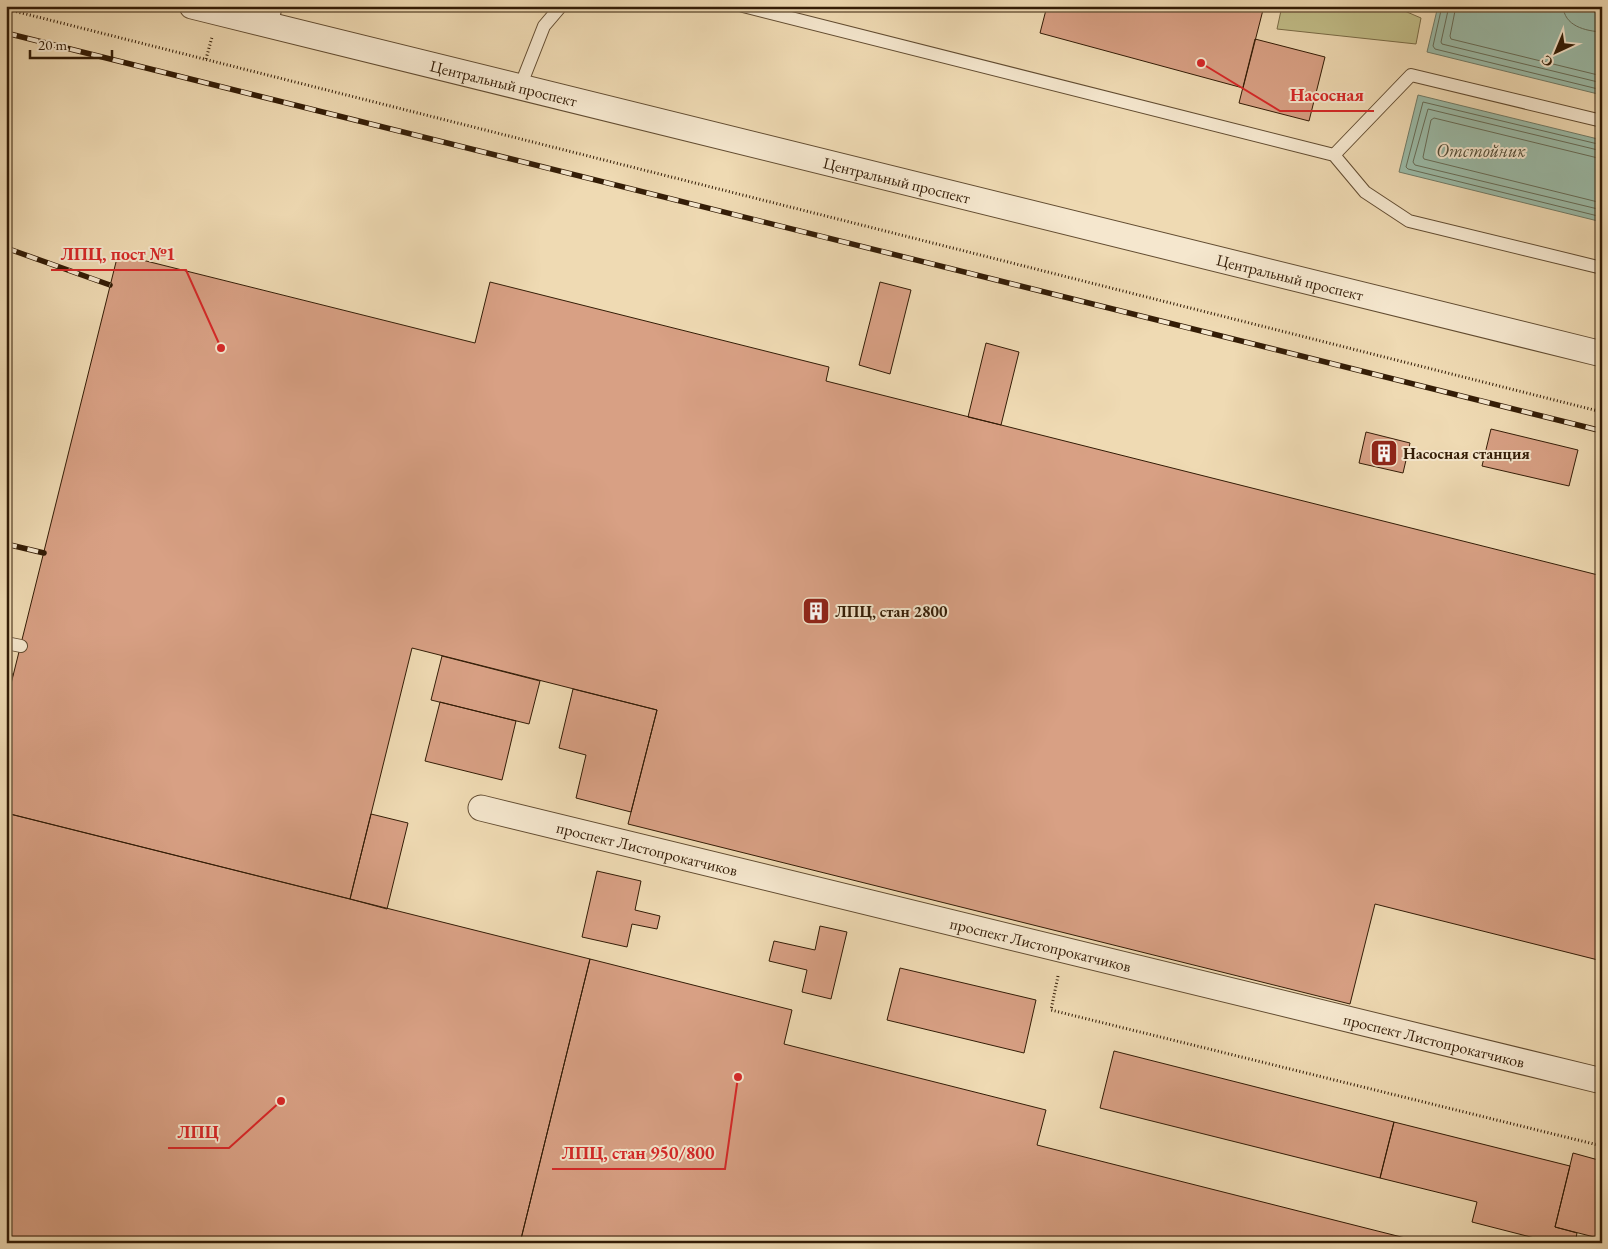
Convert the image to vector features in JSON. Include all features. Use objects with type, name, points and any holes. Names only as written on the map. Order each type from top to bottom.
[{"type":"street","name":"Центральный проспект","points":[[192,6],[273,16],[520,87],[1602,354]]},
{"type":"street","name":"проспект Листопрокатчиков","points":[[481,808],[1602,1081]]},
{"type":"lane","points":[[520,87],[544,26],[561,6]]},
{"type":"lane","points":[[743,6],[1334,155],[1366,192],[1409,221],[1602,268]]},
{"type":"lane","points":[[1334,155],[1411,75],[1602,121]]},
{"type":"lane","points":[[6,643],[21,646]]},
{"type":"path","points":[[6,8],[1602,412]]},
{"type":"path","points":[[1064,950],[1051,1010],[1602,1146]]},
{"type":"shaded area","points":[[1282,6],[1393,6],[1421,18],[1416,44],[1277,29]]},
{"type":"water","points":[[1438,6],[1573,6],[1602,13],[1602,95],[1427,52]]},
{"type":"water","name":"Отстойник","points":[[1418,95],[1602,140],[1602,222],[1399,172]]},
{"type":"building","points":[[1047,6],[1264,6],[1243,88],[1040,33]]},
{"type":"building","points":[[1255,39],[1325,57],[1309,121],[1239,103]]},
{"type":"building","name":"ЛПЦ, стан 2800","points":[[118,254],[475,343],[490,282],[829,367],[826,381],[1602,576],[1602,961],[1375,904],[1350,1004],[628,824],[657,710],[412,648],[350,899],[6,813],[6,704]]},
{"type":"building","points":[[880,282],[911,290],[890,374],[859,365]]},
{"type":"building","points":[[986,343],[1019,352],[1001,425],[968,417]]},
{"type":"building","points":[[1491,429],[1578,450],[1569,486],[1482,466]]},
{"type":"building","name":"Насосная станция","points":[[1366,432],[1410,443],[1403,473],[1359,463]]},
{"type":"building","points":[[442,656],[540,681],[529,724],[431,700]]},
{"type":"building","points":[[6,673],[13,674],[6,704]]},
{"type":"building","points":[[573,689],[657,710],[631,812],[576,798],[586,755],[559,748]]},
{"type":"building","points":[[440,702],[516,721],[502,780],[425,761]]},
{"type":"building","points":[[6,813],[590,959],[520,1243],[6,1243]]},
{"type":"building","points":[[371,814],[408,823],[387,909],[350,899]]},
{"type":"building","points":[[597,871],[641,881],[635,910],[660,916],[657,929],[632,924],[627,947],[582,937]]},
{"type":"building","points":[[820,926],[847,932],[831,999],[802,992],[807,970],[769,961],[774,941],[815,950]]},
{"type":"building","points":[[590,959],[792,1010],[784,1044],[1046,1110],[1037,1145],[1425,1243],[520,1243]]},
{"type":"building","points":[[900,968],[1036,1000],[1024,1053],[887,1020]]},
{"type":"building","points":[[1114,1051],[1394,1122],[1380,1178],[1100,1108]]},
{"type":"building","points":[[1394,1122],[1570,1166],[1555,1227],[1577,1233],[1575,1243],[1554,1243],[1472,1222],[1477,1202],[1380,1178]]},
{"type":"building","points":[[1573,1153],[1602,1161],[1602,1239],[1555,1227]]},
{"type":"railway","points":[[6,33],[1602,431]]},
{"type":"railway","points":[[6,248],[110,285]]},
{"type":"railway","points":[[6,544],[44,553]]},
{"type":"place","name":"Насосная","points":[[1201,63]]},
{"type":"place","name":"ЛПЦ, пост №1","points":[[221,348]]},
{"type":"place","name":"Насосная станция","points":[[1384,453]]},
{"type":"place","name":"ЛПЦ, стан 2800","points":[[816,611]]},
{"type":"place","name":"ЛПЦ, стан 950/800","points":[[738,1077]]},
{"type":"place","name":"ЛПЦ","points":[[281,1101]]}]
